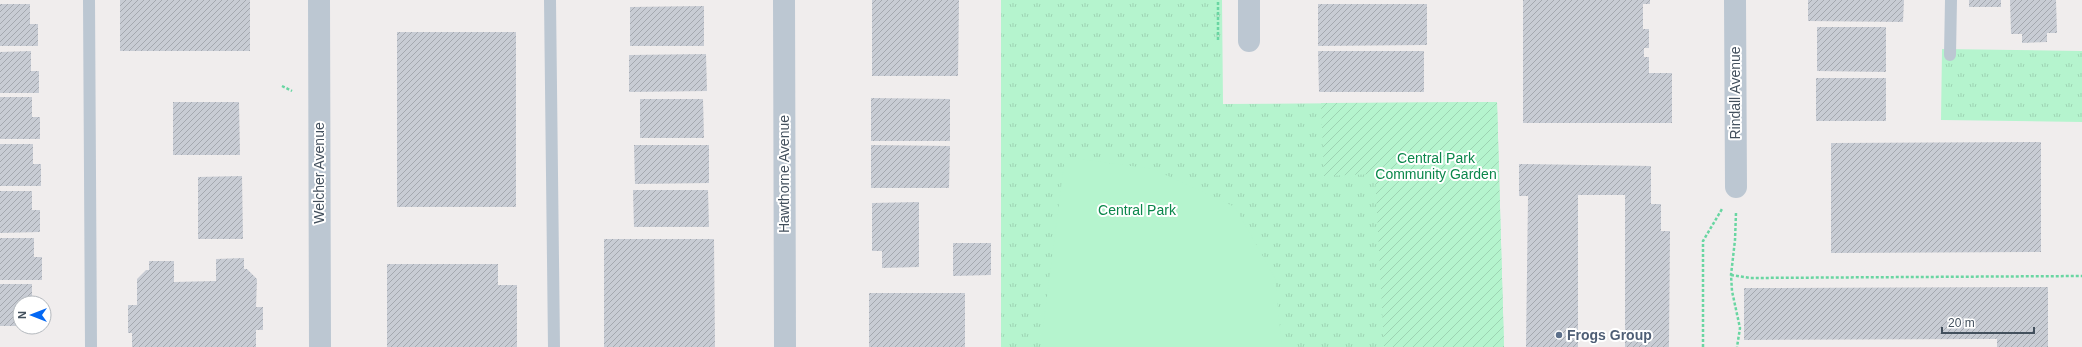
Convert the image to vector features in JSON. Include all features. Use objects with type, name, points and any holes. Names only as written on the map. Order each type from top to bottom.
[{"type":"street","name":"Welcher Avenue","points":[[319,0],[320,347]]},
{"type":"street","name":"Hawthorne Avenue","points":[[784,0],[784,347]]},
{"type":"street","points":[[1249,0],[1249,41]]},
{"type":"street","name":"Rindall Avenue","points":[[1735,0],[1736,187]]},
{"type":"lane","points":[[89,0],[91,347]]},
{"type":"lane","points":[[550,0],[554,347]]},
{"type":"lane","points":[[1950,55],[1951,0]]},
{"type":"path","points":[[1218,2],[1218,41]]},
{"type":"path","points":[[1736,187],[1735,240],[1731,276],[1732,291],[1740,328],[1736,347]]},
{"type":"path","points":[[1703,347],[1703,241],[1708,232]]},
{"type":"path","points":[[1731,276],[1750,278],[2082,276]]},
{"type":"green space","name":"Central Park","points":[[1001,0],[1222,0],[1223,104],[1497,102],[1504,347],[1001,347]]},
{"type":"green space","points":[[1942,49],[2082,51],[2082,122],[1941,120]]},
{"type":"green space","name":"Central Park Community Garden","points":[[1497,102],[1504,347],[1384,347],[1375,174],[1324,176],[1321,103]]},
{"type":"green space","points":[[1065,157],[1153,169],[1235,207],[1275,278],[1282,347],[1043,347],[1043,327]]},
{"type":"building","points":[[120,0],[250,0],[250,51],[120,51]]},
{"type":"building","points":[[872,0],[959,0],[958,76],[872,76]]},
{"type":"building","points":[[1523,0],[1650,0],[1650,4],[1643,4],[1643,29],[1649,29],[1649,48],[1644,48],[1644,57],[1649,57],[1649,73],[1672,73],[1672,123],[1523,123]]},
{"type":"building","points":[[1808,0],[1904,0],[1903,22],[1808,21]]},
{"type":"building","points":[[1969,0],[2001,0],[2001,7],[1969,7]]},
{"type":"building","points":[[2010,0],[2056,0],[2057,33],[2047,33],[2047,42],[2022,43],[2022,34],[2011,34]]},
{"type":"building","points":[[0,4],[30,4],[30,24],[38,24],[38,46],[0,46]]},
{"type":"building","points":[[1318,4],[1427,4],[1427,45],[1318,46]]},
{"type":"building","points":[[704,6],[704,46],[630,46],[630,7]]},
{"type":"building","points":[[1817,27],[1886,27],[1886,72],[1817,71]]},
{"type":"building","points":[[397,32],[516,32],[516,207],[397,207]]},
{"type":"building","points":[[31,51],[31,71],[39,71],[39,93],[0,93],[0,52]]},
{"type":"building","points":[[1318,51],[1424,51],[1424,92],[1319,92]]},
{"type":"building","points":[[706,54],[707,91],[629,92],[629,55]]},
{"type":"building","points":[[1816,78],[1886,78],[1886,121],[1816,121]]},
{"type":"building","points":[[0,97],[32,97],[32,117],[40,117],[40,139],[0,139]]},
{"type":"building","points":[[871,98],[950,99],[950,141],[871,141]]},
{"type":"building","points":[[640,99],[703,99],[704,138],[640,138]]},
{"type":"building","points":[[173,102],[239,102],[240,155],[173,155]]},
{"type":"building","points":[[2041,142],[2041,252],[1831,253],[1831,143]]},
{"type":"building","points":[[0,144],[33,144],[33,164],[41,164],[41,186],[0,186]]},
{"type":"building","points":[[634,145],[709,145],[709,183],[635,184]]},
{"type":"building","points":[[871,145],[950,146],[949,188],[871,188]]},
{"type":"building","points":[[1519,164],[1651,166],[1651,204],[1661,204],[1661,231],[1670,231],[1669,347],[1625,347],[1625,195],[1578,195],[1578,347],[1526,347],[1528,196],[1519,196]]},
{"type":"building","points":[[242,176],[243,239],[198,239],[198,177]]},
{"type":"building","points":[[633,190],[708,190],[709,227],[634,227]]},
{"type":"building","points":[[0,191],[32,191],[32,210],[40,210],[40,232],[0,233]]},
{"type":"building","points":[[919,202],[919,267],[882,268],[882,251],[872,251],[872,203]]},
{"type":"building","points":[[0,238],[34,238],[34,257],[42,257],[42,280],[0,280]]},
{"type":"building","points":[[604,239],[714,239],[715,347],[604,347]]},
{"type":"building","points":[[953,243],[991,243],[991,275],[953,276]]},
{"type":"building","points":[[244,258],[244,269],[247,269],[257,279],[256,307],[263,307],[263,330],[256,330],[256,347],[132,347],[132,333],[128,333],[128,305],[137,305],[137,279],[146,270],[149,270],[149,261],[174,261],[174,282],[216,281],[216,259]]},
{"type":"building","points":[[387,264],[498,264],[498,285],[517,285],[517,347],[387,347]]},
{"type":"building","points":[[0,284],[32,284],[32,295],[12,295],[12,326],[0,326]]},
{"type":"building","points":[[2048,287],[2048,347],[1997,347],[1997,339],[1744,340],[1744,288]]},
{"type":"building","points":[[869,293],[965,293],[965,347],[869,347]]},
{"type":"place","name":"Frogs Group","points":[[1559,335]]}]
